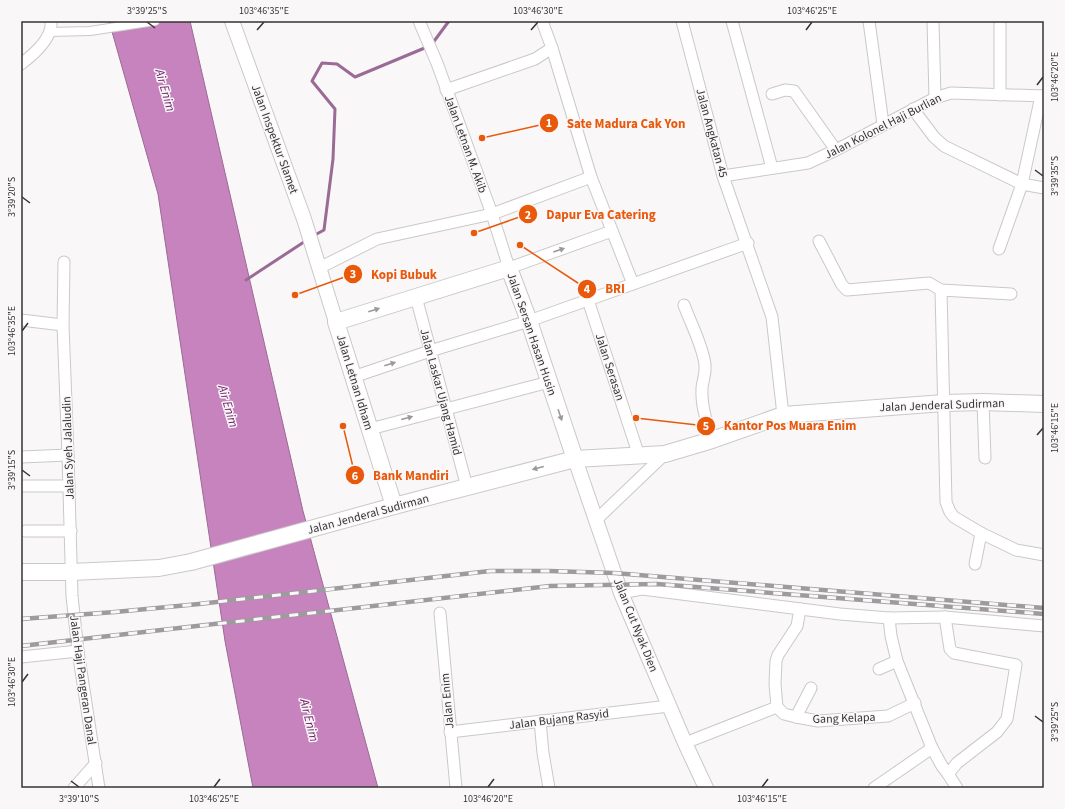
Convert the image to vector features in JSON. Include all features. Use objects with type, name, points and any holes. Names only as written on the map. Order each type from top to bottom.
[{"type":"main road","name":"Jalan Sersan Hasan Husin","points":[[336,322],[509,268],[529,321],[575,459]]},
{"type":"main road","name":"Jalan Letnan Idham","points":[[336,322],[394,506]]},
{"type":"main road","name":"Jalan Jenderal Sudirman","points":[[21,572],[71,572],[160,568],[191,562],[394,506],[575,459],[665,454],[712,440],[784,415],[944,403],[983,402],[1044,404]]},
{"type":"street","points":[[21,64],[39,48],[50,26],[90,31],[155,21]]},
{"type":"street","name":"Jalan Inspektur Slamet","points":[[232,21],[304,219],[318,263]]},
{"type":"street","points":[[542,21],[552,48],[591,177],[633,284]]},
{"type":"street","name":"Jalan Angkatan 45","points":[[682,21],[723,176],[748,243],[772,317],[784,415]]},
{"type":"street","points":[[732,21],[772,168]]},
{"type":"street","points":[[869,21],[883,124]]},
{"type":"street","points":[[933,21],[935,98]]},
{"type":"street","points":[[1000,24],[1000,95]]},
{"type":"street","name":"Jalan Letnan M. Akib","points":[[421,26],[437,63],[492,214],[509,268]]},
{"type":"street","points":[[446,90],[535,59],[552,48]]},
{"type":"street","points":[[772,94],[785,90],[794,91],[836,150]]},
{"type":"street","name":"Jalan Kolonel Haji Burlian","points":[[723,176],[808,163],[935,98],[951,93],[1042,96]]},
{"type":"street","points":[[999,249],[1022,184],[1042,96]]},
{"type":"street","points":[[913,109],[938,142],[1022,184],[1044,188]]},
{"type":"street","points":[[318,263],[378,239],[492,214],[591,177]]},
{"type":"street","points":[[509,268],[612,231]]},
{"type":"street","points":[[819,240],[842,285],[847,290],[929,283],[941,290],[1011,294]]},
{"type":"street","points":[[353,376],[529,321],[748,243]]},
{"type":"street","name":"Jalan Syeh Jalaludin","points":[[64,262],[63,325],[68,486],[71,531],[71,572]]},
{"type":"street","name":"Jalan Letnan Idham","points":[[318,263],[336,322]]},
{"type":"street","points":[[941,290],[946,502],[948,509],[954,517],[980,533],[1016,550],[1044,555]]},
{"type":"street","name":"Jalan Laskar Ujang Hamid","points":[[416,296],[467,487]]},
{"type":"street","name":"Jalan Serasan","points":[[588,300],[638,456]]},
{"type":"street","points":[[684,305],[705,362],[705,378],[702,388],[704,411],[712,440]]},
{"type":"street","points":[[21,320],[63,325]]},
{"type":"street","points":[[370,429],[549,382]]},
{"type":"street","points":[[983,402],[985,458]]},
{"type":"street","points":[[596,520],[665,454]]},
{"type":"street","points":[[21,457],[68,455]]},
{"type":"street","name":"Jalan Cut Nyak Dien","points":[[575,459],[622,593],[669,706],[706,788]]},
{"type":"street","points":[[23,486],[68,486]]},
{"type":"street","points":[[26,531],[71,531]]},
{"type":"street","points":[[975,564],[980,533]]},
{"type":"street","name":"Jalan Haji Pangeran Danal","points":[[71,572],[78,651],[99,788]]},
{"type":"street","points":[[622,593],[642,589],[800,609],[889,618],[945,618],[1044,626]]},
{"type":"street","points":[[685,743],[777,706],[775,684],[776,661],[778,655],[797,626],[800,609]]},
{"type":"street","name":"Jalan Enim","points":[[440,614],[456,788]]},
{"type":"street","points":[[889,618],[891,636],[897,661],[932,748],[957,788]]},
{"type":"street","points":[[945,618],[950,648],[954,653],[1016,665],[1007,719],[998,732],[957,763],[948,774]]},
{"type":"street","points":[[21,657],[78,651]]},
{"type":"street","points":[[879,669],[897,661]]},
{"type":"street","points":[[796,717],[811,688]]},
{"type":"street","name":"Gang Kelapa","points":[[777,706],[784,714],[818,721],[888,716],[915,703]]},
{"type":"street","name":"Jalan Bujang Rasyid","points":[[450,732],[669,706]]},
{"type":"street","points":[[540,721],[543,754],[549,788]]},
{"type":"street","points":[[874,788],[932,748]]},
{"type":"street","points":[[74,788],[96,763]]},
{"type":"water","name":"Air Enim","points":[[109,21],[190,21],[303,511],[378,788],[253,788],[225,641],[158,194]]},
{"type":"waterway","points":[[432,44],[449,21]]},
{"type":"waterway","points":[[313,236],[324,230],[333,159],[335,109],[312,81],[322,63],[337,64],[355,77],[427,47]]},
{"type":"waterway","points":[[246,280],[307,240]]},
{"type":"railway","points":[[21,619],[199,604],[490,571],[614,573],[1044,608]]},
{"type":"railway","points":[[21,646],[550,586],[657,584],[1044,614]]},
{"type":"place","name":"Sate Madura Cak Yon","points":[[482,138]]},
{"type":"place","name":"Dapur Eva Catering","points":[[474,233]]},
{"type":"place","name":"BRI","points":[[520,245]]},
{"type":"place","name":"Kopi Bubuk","points":[[295,295]]},
{"type":"place","name":"Kantor Pos Muara Enim","points":[[636,418]]},
{"type":"place","name":"Bank Mandiri","points":[[343,426]]}]
